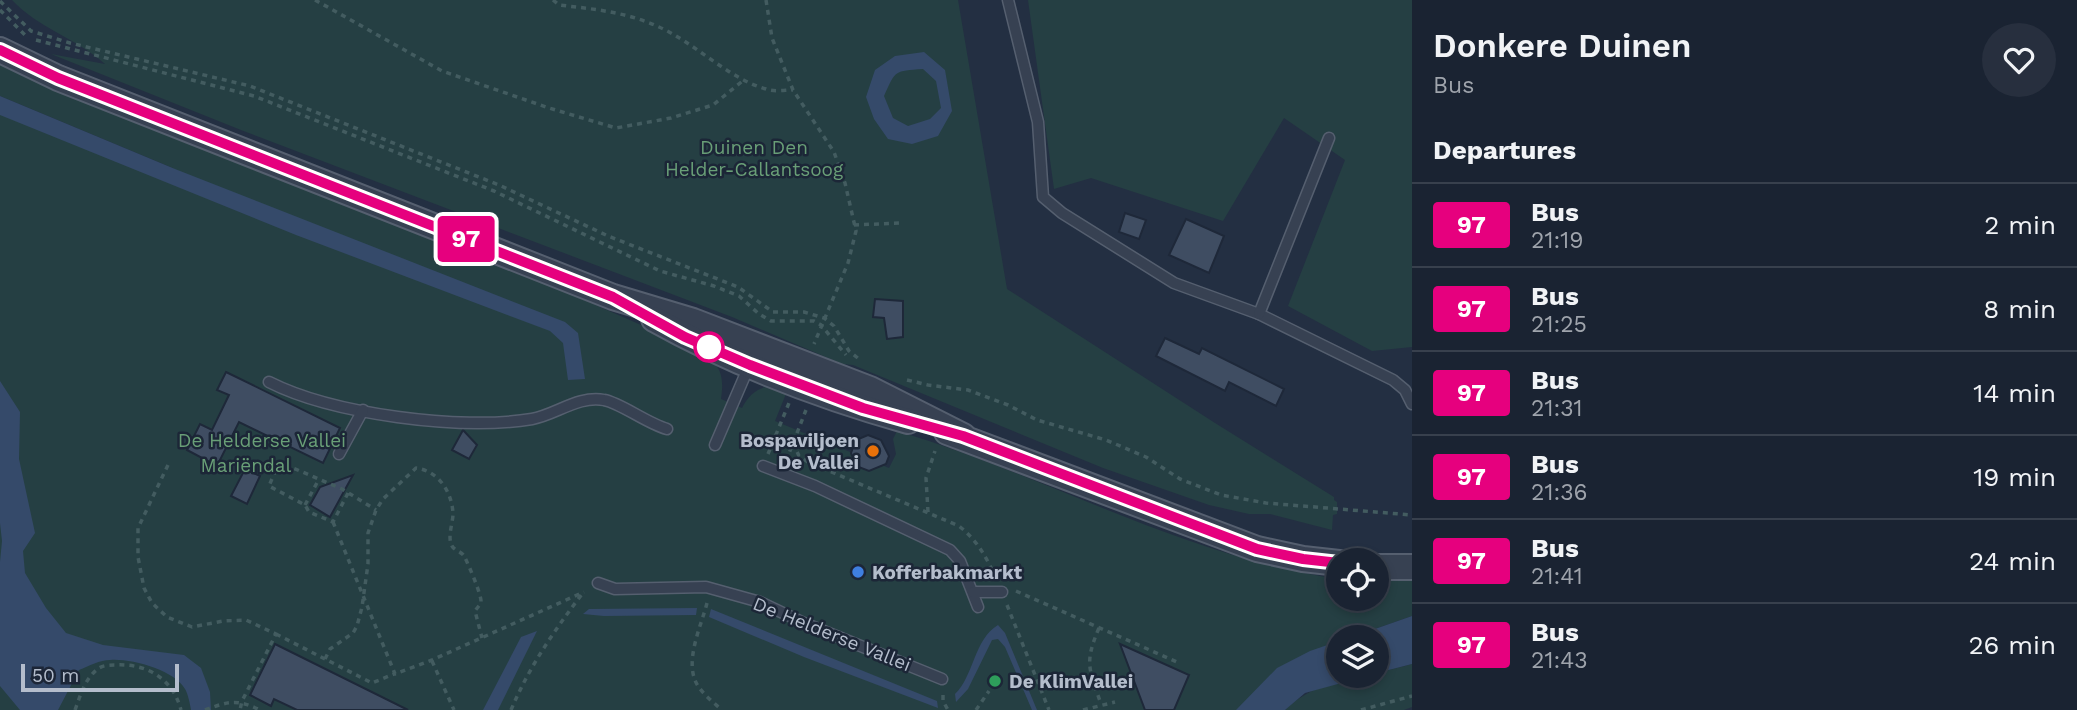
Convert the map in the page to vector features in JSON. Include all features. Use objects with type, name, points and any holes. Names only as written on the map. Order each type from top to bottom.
[{"type":"street","points":[[0,50],[58,78],[613,297],[693,321],[814,389],[863,408],[955,434],[1257,549],[1326,562]]},
{"type":"street","points":[[754,356],[870,389],[955,434]]},
{"type":"street","points":[[1389,566],[1412,567]]},
{"type":"lane","points":[[1008,0],[1038,122],[1043,197],[1062,213],[1174,283],[1259,314],[1393,380],[1405,390],[1412,404]]},
{"type":"lane","points":[[1259,314],[1329,138]]},
{"type":"lane","points":[[715,445],[754,356]]},
{"type":"lane","points":[[269,382],[286,390],[363,410],[434,421],[480,423],[533,419],[587,400],[604,400],[667,429]]},
{"type":"lane","points":[[340,454],[363,410]]},
{"type":"lane","points":[[763,466],[815,486],[950,550],[960,561],[978,607]]},
{"type":"lane","name":"De Helderse Vallei","points":[[598,583],[615,590],[706,587],[760,602],[942,678]]},
{"type":"lane","points":[[972,592],[1006,590]]},
{"type":"path","points":[[315,0],[330,11],[442,71],[616,128],[671,118],[713,105],[744,79]]},
{"type":"path","points":[[553,0],[559,5],[606,10],[660,27],[744,79],[767,90],[793,90]]},
{"type":"path","points":[[766,0],[772,38],[793,90],[834,152],[855,225],[848,262],[821,325]]},
{"type":"path","points":[[0,1],[31,31],[70,43],[250,86],[499,185],[608,236],[738,287],[773,312],[804,312],[824,318],[834,326],[849,351],[868,368]]},
{"type":"path","points":[[0,10],[29,38],[254,96],[494,191],[660,271],[739,296],[771,321],[814,321],[834,340]]},
{"type":"path","points":[[855,225],[901,223]]},
{"type":"path","points":[[900,378],[928,386],[968,390],[1008,405],[1037,420],[1106,440],[1146,457],[1180,479],[1222,495],[1266,503],[1412,515]]},
{"type":"path","points":[[793,443],[814,389]]},
{"type":"path","points":[[928,513],[926,478],[933,454],[955,434]]},
{"type":"path","points":[[376,510],[348,493],[279,462],[269,486],[305,505],[309,512],[333,522],[395,674]]},
{"type":"path","points":[[168,465],[138,528],[138,557],[144,588],[152,603],[167,617],[192,627],[246,620],[372,682],[432,660],[584,592],[598,583]]},
{"type":"path","points":[[325,659],[330,649],[353,633],[362,607],[368,564],[368,533],[376,510],[383,499],[416,468],[429,470],[450,496],[453,547],[464,555],[480,590],[481,601],[475,611],[482,638]]},
{"type":"path","points":[[305,505],[318,479]]},
{"type":"path","points":[[333,522],[348,493]]},
{"type":"path","points":[[706,587],[708,597],[692,657],[699,689],[722,710]]},
{"type":"path","points":[[1006,590],[1177,662]]},
{"type":"path","points":[[511,710],[544,645],[584,592]]},
{"type":"path","points":[[1099,628],[1090,650],[1088,668],[1101,704]]},
{"type":"path","points":[[240,710],[276,634]]},
{"type":"path","points":[[432,660],[454,710]]},
{"type":"path","points":[[75,710],[86,681],[102,666],[130,664],[161,675],[177,695],[181,710]]},
{"type":"path","points":[[976,710],[989,691]]},
{"type":"path","points":[[1362,710],[1412,696]]},
{"type":"path","points":[[205,710],[226,702],[242,701],[260,710]]},
{"type":"path","points":[[1083,710],[1115,702]]},
{"type":"green space","name":"Duinen Den Helder-Callantsoog","points":[[12,0],[958,0],[1007,289],[1334,497],[1337,514],[1333,515],[1332,530],[1270,514],[1249,514],[1209,505],[1103,468],[732,317],[241,130],[51,54],[105,64],[33,18]]},
{"type":"green space","points":[[1028,0],[1412,0],[1412,347],[1372,351],[1288,306],[1345,160],[1284,118],[1223,221],[1091,178],[1054,189]]},
{"type":"green space","name":"Mariëndal","points":[[0,64],[213,153],[575,296],[698,350],[719,370],[722,382],[721,399],[742,408],[761,388],[774,386],[788,389],[775,421],[889,468],[896,454],[893,439],[897,431],[952,449],[1170,534],[1226,553],[1326,576],[1326,611],[1389,611],[1389,581],[1412,581],[1412,616],[1386,625],[1326,625],[1326,646],[1257,710],[0,710],[0,105],[175,169],[0,96]]},
{"type":"green space","points":[[1412,664],[1412,707],[1404,710],[1285,710],[1304,695],[1326,686],[1326,688],[1389,688],[1389,670]]},
{"type":"water","points":[[924,52],[945,70],[952,111],[938,136],[912,144],[888,139],[874,119],[866,97],[875,70],[895,56]],"holes":[[[923,69],[936,81],[941,108],[930,119],[908,126],[893,118],[884,96],[897,74],[906,70]]]},
{"type":"water","points":[[0,96],[175,169],[565,322],[578,333],[585,379],[568,380],[563,343],[550,331],[296,235],[0,115]]},
{"type":"water","points":[[0,381],[20,412],[19,459],[35,533],[23,551],[25,573],[46,608],[66,633],[103,645],[184,655],[201,668],[210,692],[211,710],[191,710],[186,691],[180,682],[162,671],[129,661],[106,660],[79,670],[58,710],[20,710],[0,686]]},
{"type":"water","points":[[697,608],[696,615],[583,614],[589,609]]},
{"type":"water","points":[[711,609],[937,701],[938,708],[709,617]]},
{"type":"water","points":[[1412,616],[1412,664],[1389,670],[1389,625],[1386,625]]},
{"type":"water","points":[[998,625],[1005,633],[1037,710],[1032,710],[1005,647],[998,639],[992,640],[968,689],[956,702],[955,694],[966,678],[979,648],[990,631]]},
{"type":"water","points":[[537,631],[498,710],[483,710],[521,637]]},
{"type":"water","points":[[1326,645],[1326,687],[1305,693],[1285,710],[1236,710],[1277,668]]},
{"type":"building","points":[[1125,213],[1146,220],[1139,239],[1119,232]]},
{"type":"building","points":[[1186,219],[1224,236],[1209,273],[1169,255]]},
{"type":"building","points":[[875,299],[903,301],[903,337],[887,339],[884,318],[873,317]]},
{"type":"building","points":[[1165,338],[1199,354],[1202,348],[1284,389],[1276,406],[1229,382],[1225,391],[1156,356]]},
{"type":"building","points":[[226,372],[340,428],[323,463],[239,422],[217,466],[187,450],[200,424],[212,430],[229,395],[217,390]]},
{"type":"building","points":[[463,430],[477,445],[469,459],[452,450]]},
{"type":"building","points":[[868,435],[881,440],[889,456],[886,464],[869,471],[856,466],[851,453],[856,440]]},
{"type":"building","points":[[245,469],[260,476],[247,504],[231,496]]},
{"type":"building","points":[[353,475],[330,517],[310,505],[320,487]]},
{"type":"building","points":[[275,644],[408,710],[297,710],[274,699],[271,706],[250,695]]},
{"type":"building","points":[[1120,644],[1189,675],[1174,710],[1145,710]]},
{"type":"bus line","name":"97","points":[[0,50],[58,78],[613,297],[685,337],[750,365],[863,408],[963,436],[1257,549],[1326,562]]},
{"type":"place","name":"Bospaviljoen De Vallei","points":[[873,451]]},
{"type":"place","name":"Kofferbakmarkt","points":[[858,572]]},
{"type":"place","name":"De KlimVallei","points":[[995,681]]}]
